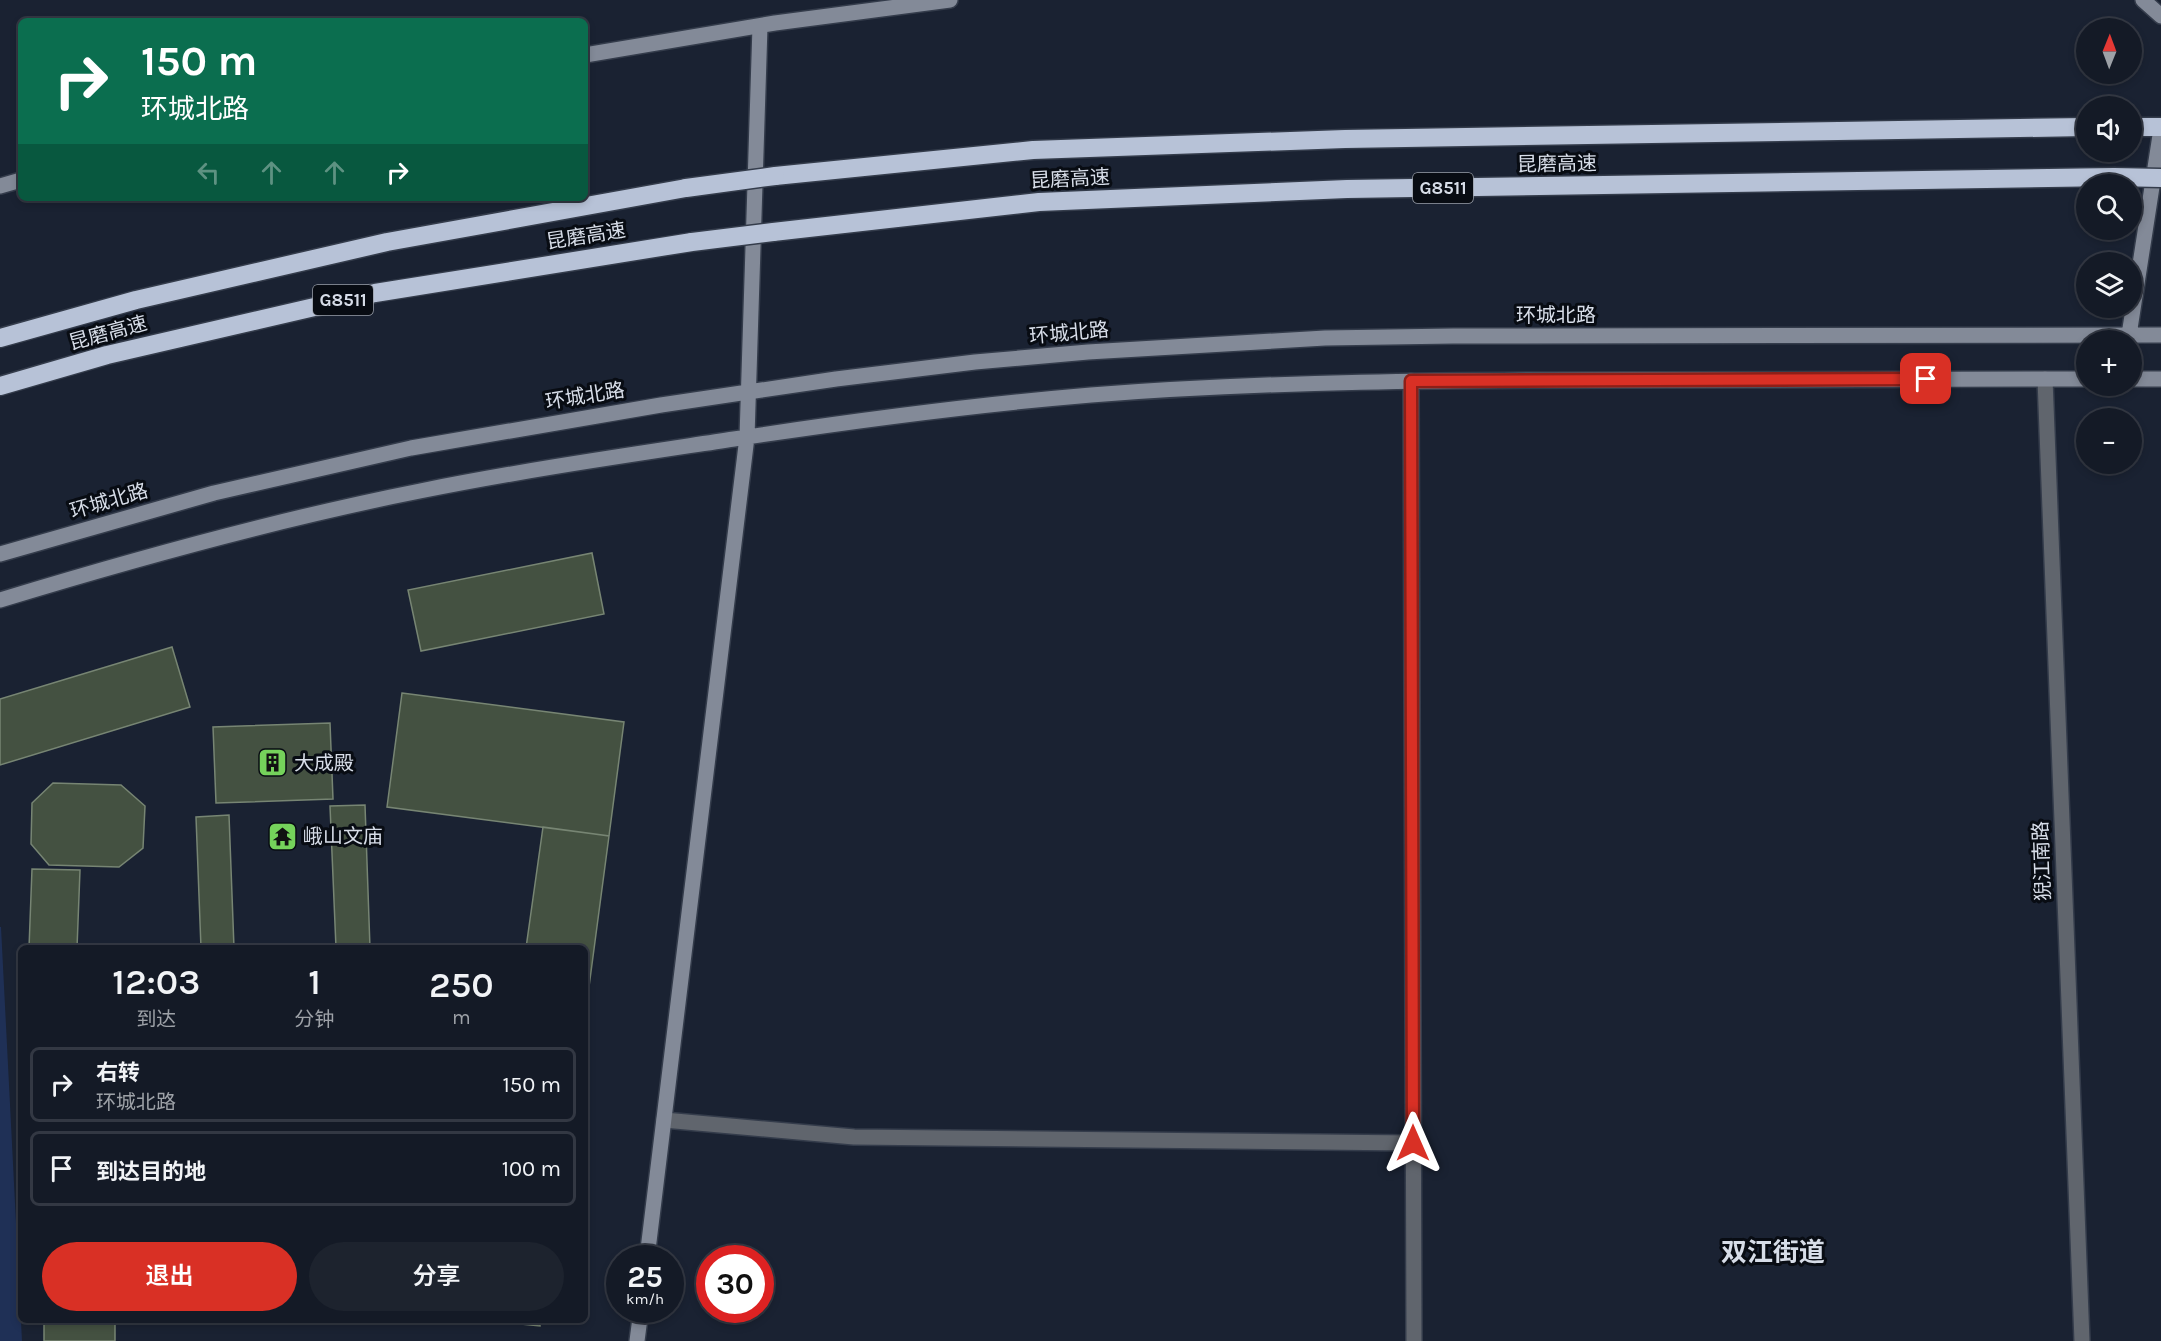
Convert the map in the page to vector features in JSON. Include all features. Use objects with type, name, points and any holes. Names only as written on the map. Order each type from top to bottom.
[{"type":"highway","name":"昆磨高速","points":[[0,338],[136,300],[387,242],[686,188],[775,176],[1022,151],[1080,148],[1357,138],[2076,127]]},
{"type":"highway","points":[[2142,127],[2161,128]]},
{"type":"highway","name":"昆磨高速","points":[[0,386],[107,355],[375,292],[692,242],[1039,202],[1347,189],[2161,178]]},
{"type":"main road","points":[[588,55],[760,26],[950,0]]},
{"type":"main road","points":[[2143,0],[2161,16]]},
{"type":"main road","points":[[649,1245],[747,437],[760,26]]},
{"type":"main road","points":[[2130,330],[2161,128]]},
{"type":"main road","points":[[0,186],[18,181]]},
{"type":"main road","name":"环城北路","points":[[0,554],[214,493],[411,448],[748,392],[836,379],[1020,358],[1210,343],[1313,339],[1453,336],[2076,335]]},
{"type":"main road","name":"环城北路","points":[[2142,335],[2161,335]]},
{"type":"main road","points":[[0,600],[123,564],[328,511],[420,491],[540,469],[747,437],[969,407],[1092,395],[1411,381],[2076,379]]},
{"type":"main road","points":[[2142,379],[2161,379]]},
{"type":"main road","points":[[637,1341],[639,1323]]},
{"type":"street","name":"猊江南路","points":[[2045,379],[2082,1341]]},
{"type":"street","points":[[1411,381],[1414,1341]]},
{"type":"street","points":[[664,1120],[854,1137],[1413,1143]]},
{"type":"shaded area","points":[[1,927],[18,1262],[18,1323],[21,1323],[22,1341],[0,1341]]},
{"type":"building","points":[[592,553],[604,614],[421,651],[408,590]]},
{"type":"building","points":[[172,647],[190,707],[0,765],[0,699]]},
{"type":"building","points":[[402,693],[624,722],[609,836],[387,807]]},
{"type":"building","name":"大成殿","points":[[330,723],[333,799],[216,803],[213,727]]},
{"type":"building","points":[[53,783],[121,785],[145,806],[143,848],[119,867],[49,865],[31,844],[32,803]]},
{"type":"building","points":[[365,805],[370,945],[336,945],[330,806]]},
{"type":"building","points":[[229,815],[234,945],[201,945],[196,817]]},
{"type":"building","points":[[543,827],[609,836],[588,994],[588,945],[526,945]]},
{"type":"building","points":[[32,869],[80,870],[77,945],[29,945]]},
{"type":"building","points":[[44,1323],[115,1323],[115,1341],[44,1341]]},
{"type":"building","points":[[510,1323],[540,1323],[540,1326]]},
{"type":"place","name":"大成殿","points":[[273,763]]},
{"type":"place","name":"峨山文庙","points":[[282,836]]},
{"type":"district","name":"双江街道","points":[[1773,1252]]},
{"type":"route","points":[[1413,1143],[1411,381],[1926,379]]}]
